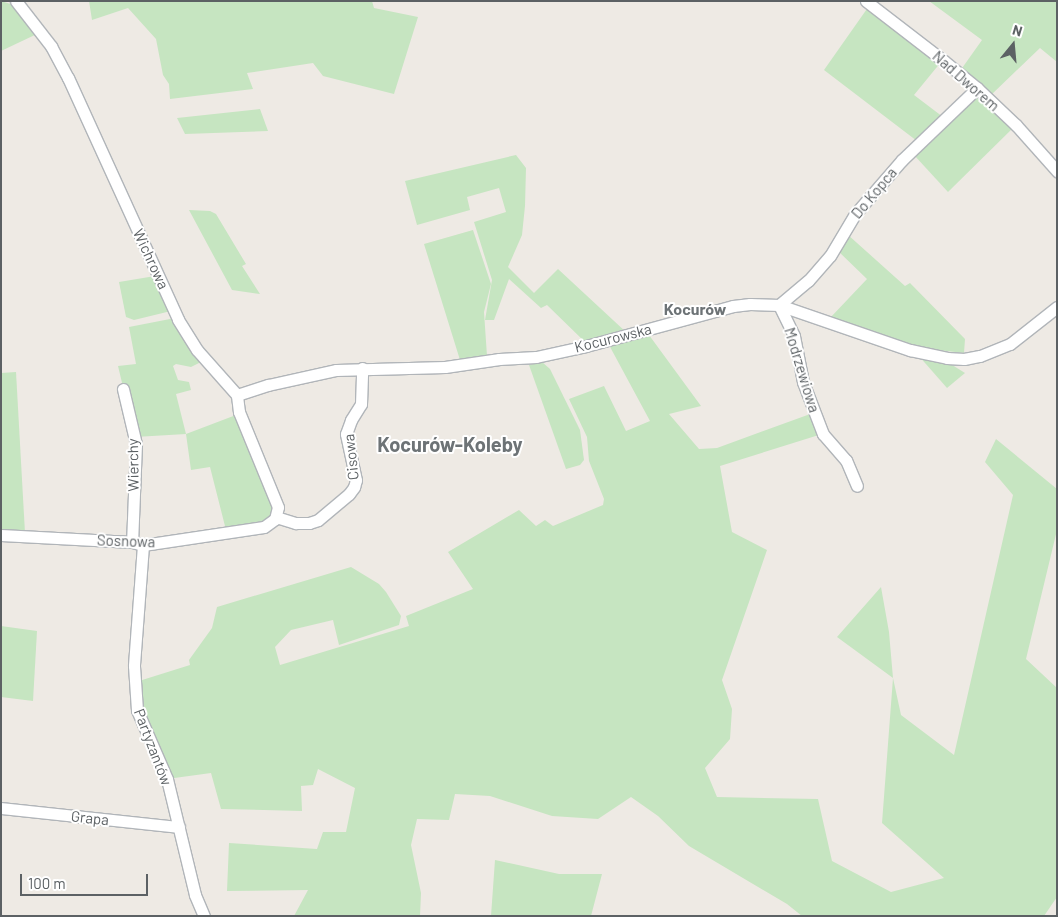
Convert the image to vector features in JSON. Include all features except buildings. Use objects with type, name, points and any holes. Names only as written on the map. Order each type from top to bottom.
[{"type":"street","name":"Wichrowa","points":[[17,1],[51,46],[68,78],[178,319],[197,350],[237,395],[239,412],[278,504],[276,517]]},
{"type":"street","name":"Nad Dworem","points":[[866,1],[977,88],[1016,125],[1057,171]]},
{"type":"street","name":"Do Kopca","points":[[779,305],[808,281],[830,256],[855,214],[902,160],[977,88]]},
{"type":"street","name":"Kocurowska","points":[[237,395],[268,385],[336,370],[445,367],[498,359],[536,357],[586,346],[733,306],[764,303],[779,305],[910,350],[939,357],[964,359],[980,356],[1010,344],[1057,307]]},
{"type":"street","name":"Modrzewiowa","points":[[779,305],[794,336],[803,382],[823,434],[846,460],[857,486]]},
{"type":"street","name":"Cisowa","points":[[276,517],[296,523],[309,523],[318,520],[350,494],[356,480],[347,448],[346,434],[351,420],[361,404],[362,368]]},
{"type":"street","name":"Wierchy","points":[[123,389],[136,444],[138,543]]},
{"type":"street","name":"Sosnowa","points":[[1,535],[138,543],[258,529],[269,525],[276,517]]},
{"type":"street","name":"Partyzantów","points":[[138,543],[135,700],[138,713],[167,779],[195,894],[204,916]]},
{"type":"street","name":"Grapa","points":[[1,808],[179,827]]},
{"type":"green space","points":[[1,1],[17,6],[39,33],[1,51]]},
{"type":"green space","points":[[89,1],[372,1],[374,8],[418,17],[394,94],[323,76],[313,63],[247,73],[253,89],[170,99],[169,84],[163,75],[156,39],[128,8],[92,20]]},
{"type":"green space","points":[[929,1],[1057,1],[1057,62],[1040,48],[990,96],[960,71],[982,40]]},
{"type":"green space","points":[[869,6],[941,62],[914,95],[943,117],[917,141],[824,70]]},
{"type":"green space","points":[[979,95],[1015,126],[948,192],[914,155],[972,96]]},
{"type":"green space","points":[[260,109],[268,131],[185,134],[177,118]]},
{"type":"green space","points":[[516,155],[526,168],[525,206],[522,235],[508,267],[534,293],[558,269],[627,333],[586,343],[547,305],[541,308],[509,279],[494,320],[485,320],[492,280],[474,222],[506,212],[499,188],[467,197],[470,210],[417,225],[405,181]]},
{"type":"green space","points":[[189,210],[210,211],[216,214],[246,264],[242,266],[260,294],[232,290]]},
{"type":"green space","points":[[473,230],[491,284],[484,312],[487,356],[460,360],[424,244]]},
{"type":"green space","points":[[847,234],[905,286],[910,283],[965,339],[964,353],[920,348],[830,318],[867,279],[837,250]]},
{"type":"green space","points":[[155,276],[171,311],[134,320],[126,317],[119,282]]},
{"type":"green space","points":[[175,319],[201,362],[191,367],[176,364],[173,366],[178,380],[189,382],[191,390],[176,394],[186,434],[135,437],[118,366],[136,364],[129,327]]},
{"type":"green space","points":[[649,335],[701,406],[669,414],[699,449],[717,448],[813,413],[822,434],[720,466],[732,532],[767,550],[722,680],[732,709],[730,739],[705,768],[717,797],[818,799],[832,861],[891,892],[944,878],[882,823],[893,678],[901,715],[954,755],[1013,495],[985,462],[996,439],[1057,489],[1057,530],[1026,659],[1057,688],[1057,897],[1044,916],[802,916],[787,904],[689,846],[658,816],[631,797],[598,819],[552,816],[490,796],[455,794],[449,820],[417,819],[411,845],[421,893],[420,916],[294,916],[308,890],[227,891],[229,843],[317,849],[323,832],[346,832],[355,788],[318,769],[313,785],[301,786],[302,811],[221,809],[211,773],[167,779],[141,715],[139,681],[190,665],[189,660],[212,628],[217,607],[351,567],[379,584],[386,592],[401,616],[399,625],[339,645],[333,620],[291,630],[275,647],[280,665],[409,626],[406,616],[473,589],[448,552],[519,510],[536,526],[545,520],[553,526],[603,505],[604,499],[589,461],[587,437],[569,399],[604,386],[626,431],[650,421],[609,345]]},
{"type":"green space","points":[[918,355],[949,363],[965,373],[947,388]]},
{"type":"green space","points":[[542,362],[550,369],[580,430],[584,460],[580,465],[566,469],[529,365]]},
{"type":"green space","points":[[16,372],[25,533],[1,533],[1,373]]},
{"type":"green space","points":[[236,415],[274,501],[272,515],[260,524],[226,530],[210,467],[191,470],[186,434]]},
{"type":"green space","points":[[881,587],[889,632],[893,678],[837,637]]},
{"type":"green space","points":[[1,626],[37,631],[33,701],[1,697]]},
{"type":"green space","points":[[495,860],[559,874],[602,874],[591,916],[491,916]]},
{"type":"district","name":"Kocurów","points":[[695,309]]},
{"type":"district","name":"Kocurów-Koleby","points":[[450,444]]}]
